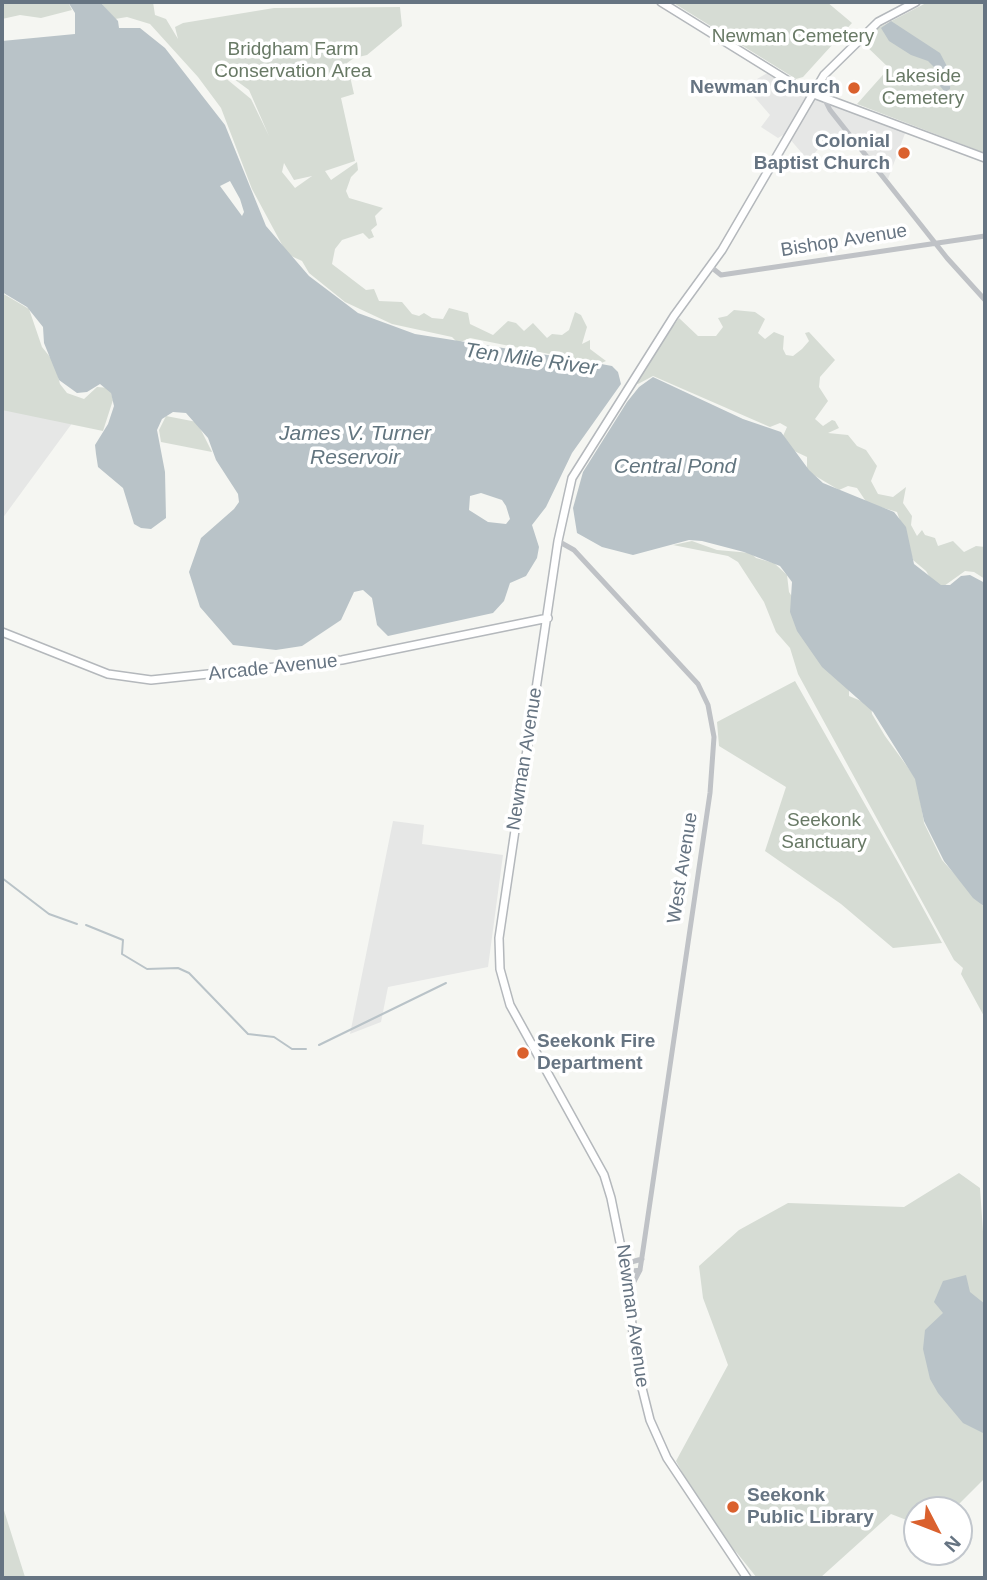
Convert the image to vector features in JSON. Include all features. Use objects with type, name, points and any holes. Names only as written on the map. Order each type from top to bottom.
[{"type":"main road","points":[[662,2],[732,48],[815,94],[985,158]]},
{"type":"main road","name":"Newman Avenue","points":[[747,1578],[678,1476],[656,1435],[639,1377],[616,1213],[604,1175],[518,1022],[500,969],[499,938],[509,853],[548,618],[561,520],[572,478],[674,316],[711,267],[824,75],[878,22],[916,2]]},
{"type":"main road","name":"Arcade Avenue","points":[[2,632],[108,674],[151,680],[342,660],[548,618]]},
{"type":"street","points":[[824,98],[830,110],[888,184],[985,300]]},
{"type":"street","name":"Bishop Avenue","points":[[711,267],[721,275],[731,274],[985,236]]},
{"type":"street","name":"West Avenue","points":[[558,541],[574,550],[698,684],[708,705],[714,737],[710,793],[642,1259],[640,1270],[629,1291]]},
{"type":"street","points":[[625,1268],[642,1259]]},
{"type":"street","points":[[625,1268],[640,1270]]},
{"type":"shaded area","points":[[769,72],[803,90],[907,128],[888,179],[850,136],[834,151],[821,146],[811,157],[815,163],[812,165],[789,138],[781,148],[777,148],[783,135],[778,138],[761,127],[770,115],[751,93],[757,79]]},
{"type":"shaded area","points":[[2,408],[73,422],[2,519]]},
{"type":"shaded area","points":[[393,821],[424,825],[422,844],[503,855],[488,967],[388,987],[381,1022],[350,1034]]},
{"type":"green space","points":[[2,2],[68,2],[72,10],[41,18],[20,15],[2,19]]},
{"type":"green space","name":"Bridgham Farm Conservation Area","points":[[100,2],[153,2],[155,15],[166,19],[178,39],[175,27],[183,23],[274,8],[400,7],[402,26],[367,55],[347,63],[354,94],[341,98],[355,161],[325,171],[331,180],[357,162],[358,170],[351,177],[346,191],[349,198],[383,208],[375,216],[377,225],[371,230],[374,237],[369,239],[363,233],[342,240],[335,249],[332,264],[366,290],[374,289],[379,301],[402,302],[412,314],[419,316],[424,313],[432,318],[443,319],[449,308],[468,313],[470,324],[493,335],[508,321],[516,323],[524,331],[533,323],[547,338],[552,334],[562,335],[569,330],[575,312],[581,315],[587,327],[582,344],[590,340],[590,349],[606,361],[599,364],[470,338],[458,343],[452,337],[392,324],[345,302],[309,273],[302,261],[287,254],[252,189],[221,108],[198,77],[150,24],[127,17],[115,19]],"holes":[[[212,67],[223,71],[249,90],[269,136],[251,99]],[[284,163],[294,180],[312,176],[295,188],[282,172]]]},
{"type":"green space","name":"Newman Cemetery","points":[[672,2],[827,2],[852,23],[803,77],[796,79]]},
{"type":"green space","name":"Lakeside Cemetery","points":[[928,2],[985,2],[985,153],[857,104],[889,68],[863,43],[878,28]]},
{"type":"green space","points":[[2,293],[29,309],[42,347],[54,362],[60,384],[67,393],[84,399],[97,387],[110,388],[113,400],[103,431],[2,410]]},
{"type":"green space","points":[[734,310],[755,312],[765,319],[758,333],[765,339],[774,332],[784,336],[783,349],[786,355],[793,356],[802,349],[809,341],[805,333],[809,332],[835,360],[820,377],[819,387],[828,401],[815,419],[823,426],[835,421],[839,428],[828,433],[848,435],[857,446],[866,450],[877,466],[871,481],[878,494],[893,497],[906,487],[903,503],[912,516],[911,525],[917,536],[922,530],[925,535],[935,538],[938,546],[953,541],[964,552],[976,546],[985,547],[985,579],[974,572],[965,571],[944,586],[935,586],[926,571],[913,560],[897,512],[867,503],[857,488],[848,486],[839,490],[807,471],[807,457],[792,450],[783,436],[787,427],[780,423],[770,427],[653,376],[638,384],[633,382],[670,320],[674,325],[679,318],[698,336],[716,336],[723,327],[718,318],[727,316]]},
{"type":"green space","points":[[166,416],[197,422],[212,452],[161,442],[159,430]]},
{"type":"green space","points":[[692,541],[717,550],[751,553],[756,558],[774,563],[787,575],[789,592],[849,686],[849,696],[871,705],[872,714],[885,736],[917,780],[924,823],[942,860],[985,908],[985,1018],[961,974],[963,968],[954,960],[798,674],[790,648],[776,632],[764,602],[738,562],[728,556],[673,545]]},
{"type":"green space","name":"Seekonk Sanctuary","points":[[795,681],[942,943],[893,948],[841,904],[765,851],[786,787],[719,746],[717,722]]},
{"type":"green space","points":[[959,1173],[980,1188],[985,1261],[985,1478],[967,1496],[903,1496],[903,1519],[891,1514],[820,1578],[757,1578],[737,1553],[716,1534],[676,1461],[728,1365],[703,1298],[699,1266],[739,1230],[788,1203],[904,1207]]},
{"type":"green space","points":[[2,1504],[25,1577],[26,1578],[2,1578]]},
{"type":"water","name":"James V. Turner Reservoir","points":[[68,2],[100,2],[118,21],[119,28],[140,28],[165,48],[225,125],[266,226],[309,276],[358,313],[415,334],[612,366],[618,372],[621,384],[572,453],[546,507],[532,525],[539,547],[537,558],[526,576],[510,583],[504,601],[493,613],[388,636],[377,625],[372,598],[363,590],[354,592],[341,620],[302,646],[276,650],[233,645],[200,607],[189,572],[201,538],[234,509],[239,502],[238,494],[216,460],[208,438],[186,413],[173,412],[162,419],[157,430],[165,472],[166,518],[151,529],[134,524],[123,488],[98,467],[95,445],[108,424],[114,406],[111,393],[100,384],[87,392],[77,393],[59,380],[44,343],[43,327],[27,307],[2,292],[2,41],[75,34],[75,13]],"holes":[[[230,181],[240,199],[244,212],[242,216],[220,186]],[[481,493],[502,500],[510,519],[506,524],[488,522],[469,510],[470,496]]]},
{"type":"water","points":[[891,21],[940,53],[951,74],[950,89],[945,92],[940,86],[935,68],[928,61],[911,55],[889,41],[881,28]]},
{"type":"water","name":"Central Pond","points":[[653,377],[743,419],[781,432],[809,470],[823,483],[894,512],[906,527],[914,564],[941,585],[950,585],[961,576],[970,575],[985,583],[985,907],[973,898],[944,861],[924,821],[915,779],[873,712],[822,667],[797,631],[790,612],[792,582],[780,566],[744,552],[689,540],[633,555],[602,547],[577,533],[573,508],[583,472],[627,402],[639,387]]},
{"type":"water","points":[[966,1275],[970,1292],[985,1304],[985,1434],[963,1423],[938,1393],[930,1379],[923,1349],[925,1330],[943,1313],[934,1302],[943,1281]]},
{"type":"waterway","points":[[2,878],[49,914],[77,924]]},
{"type":"waterway","points":[[86,925],[123,940],[122,954],[147,969],[178,968],[189,973],[248,1034],[274,1037],[292,1049],[306,1049]]},
{"type":"waterway","points":[[319,1045],[446,983]]},
{"type":"place","name":"Newman Church","points":[[854,88]]},
{"type":"place","name":"Colonial Baptist Church","points":[[904,153]]},
{"type":"place","name":"Seekonk Fire Department","points":[[523,1053]]},
{"type":"place","name":"Seekonk Public Library","points":[[733,1507]]},
{"type":"water label","name":"Ten Mile River","points":[[531,360]]}]
